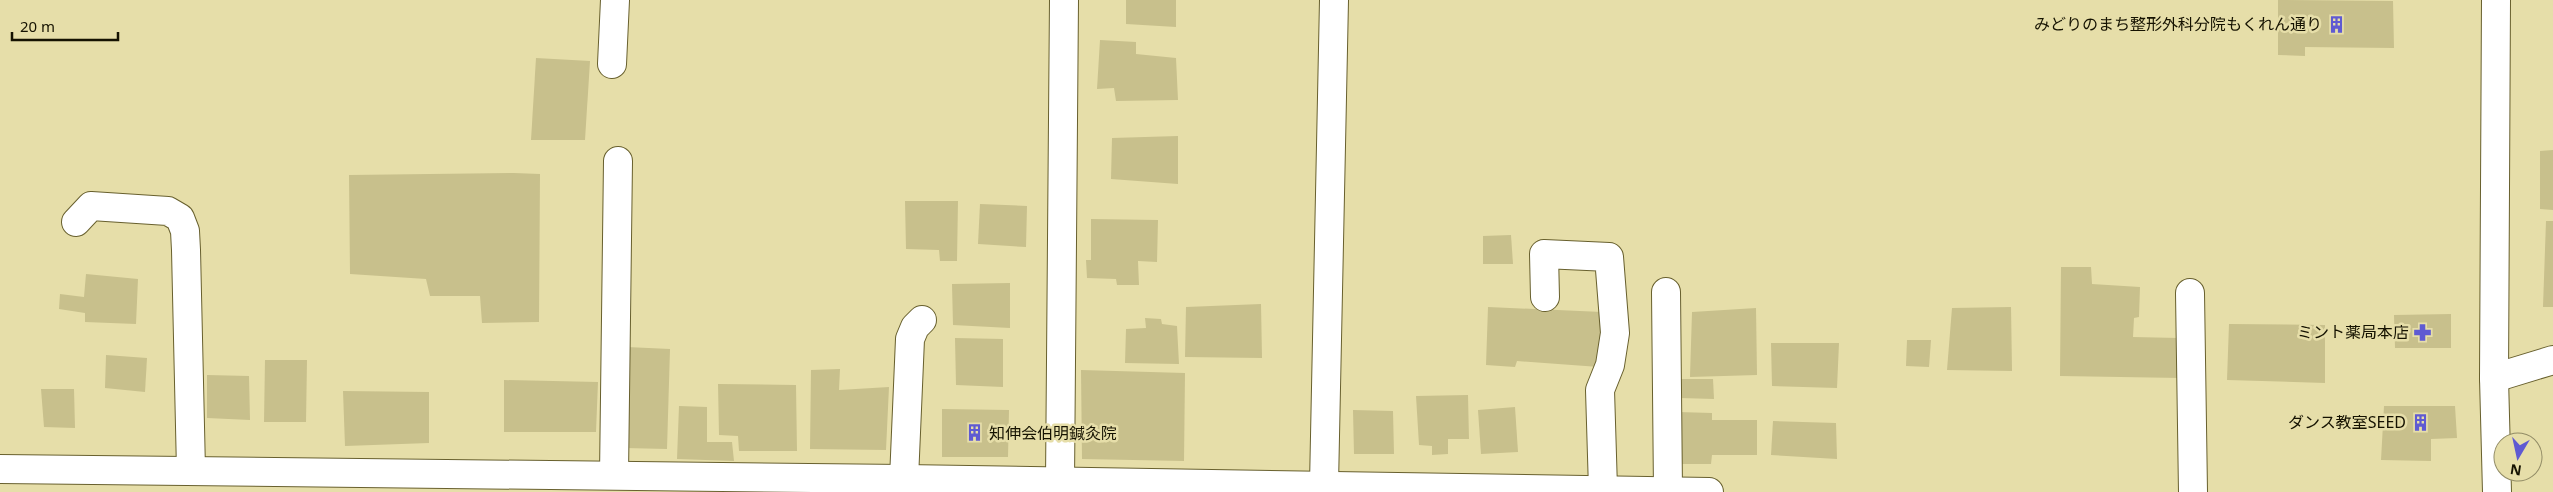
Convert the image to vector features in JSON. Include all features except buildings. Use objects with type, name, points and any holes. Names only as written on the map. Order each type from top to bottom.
[{"type":"street","points":[[612,64],[615,0]]},
{"type":"street","points":[[1060,481],[1064,0]]},
{"type":"street","points":[[1324,484],[1334,0]]},
{"type":"street","points":[[2496,0],[2494,378],[2497,492]]},
{"type":"street","points":[[614,475],[618,161]]},
{"type":"street","points":[[76,222],[91,206],[168,212],[180,218],[185,231],[186,250],[177,477]]},
{"type":"street","points":[[1545,297],[1544,254],[1609,257],[1615,333],[1610,365],[1600,390],[1603,489]]},
{"type":"street","points":[[1666,292],[1668,491]]},
{"type":"street","points":[[2190,293],[2193,492]]},
{"type":"street","points":[[904,479],[910,338],[915,327],[922,320]]},
{"type":"street","points":[[2494,378],[2553,360]]},
{"type":"street","points":[[0,469],[177,477],[614,475],[904,479],[947,486],[1060,481],[1207,488],[1324,484],[1573,491],[1603,489],[1709,492]]},
{"type":"place","name":"みどりのまち整形外科分院もくれん通り","points":[[2336,24]]},
{"type":"place","name":"ミント薬局本店","points":[[2423,332]]},
{"type":"place","name":"ダンス教室SEED","points":[[2420,422]]},
{"type":"place","name":"知伸会伯明鍼灸院","points":[[975,433]]}]
